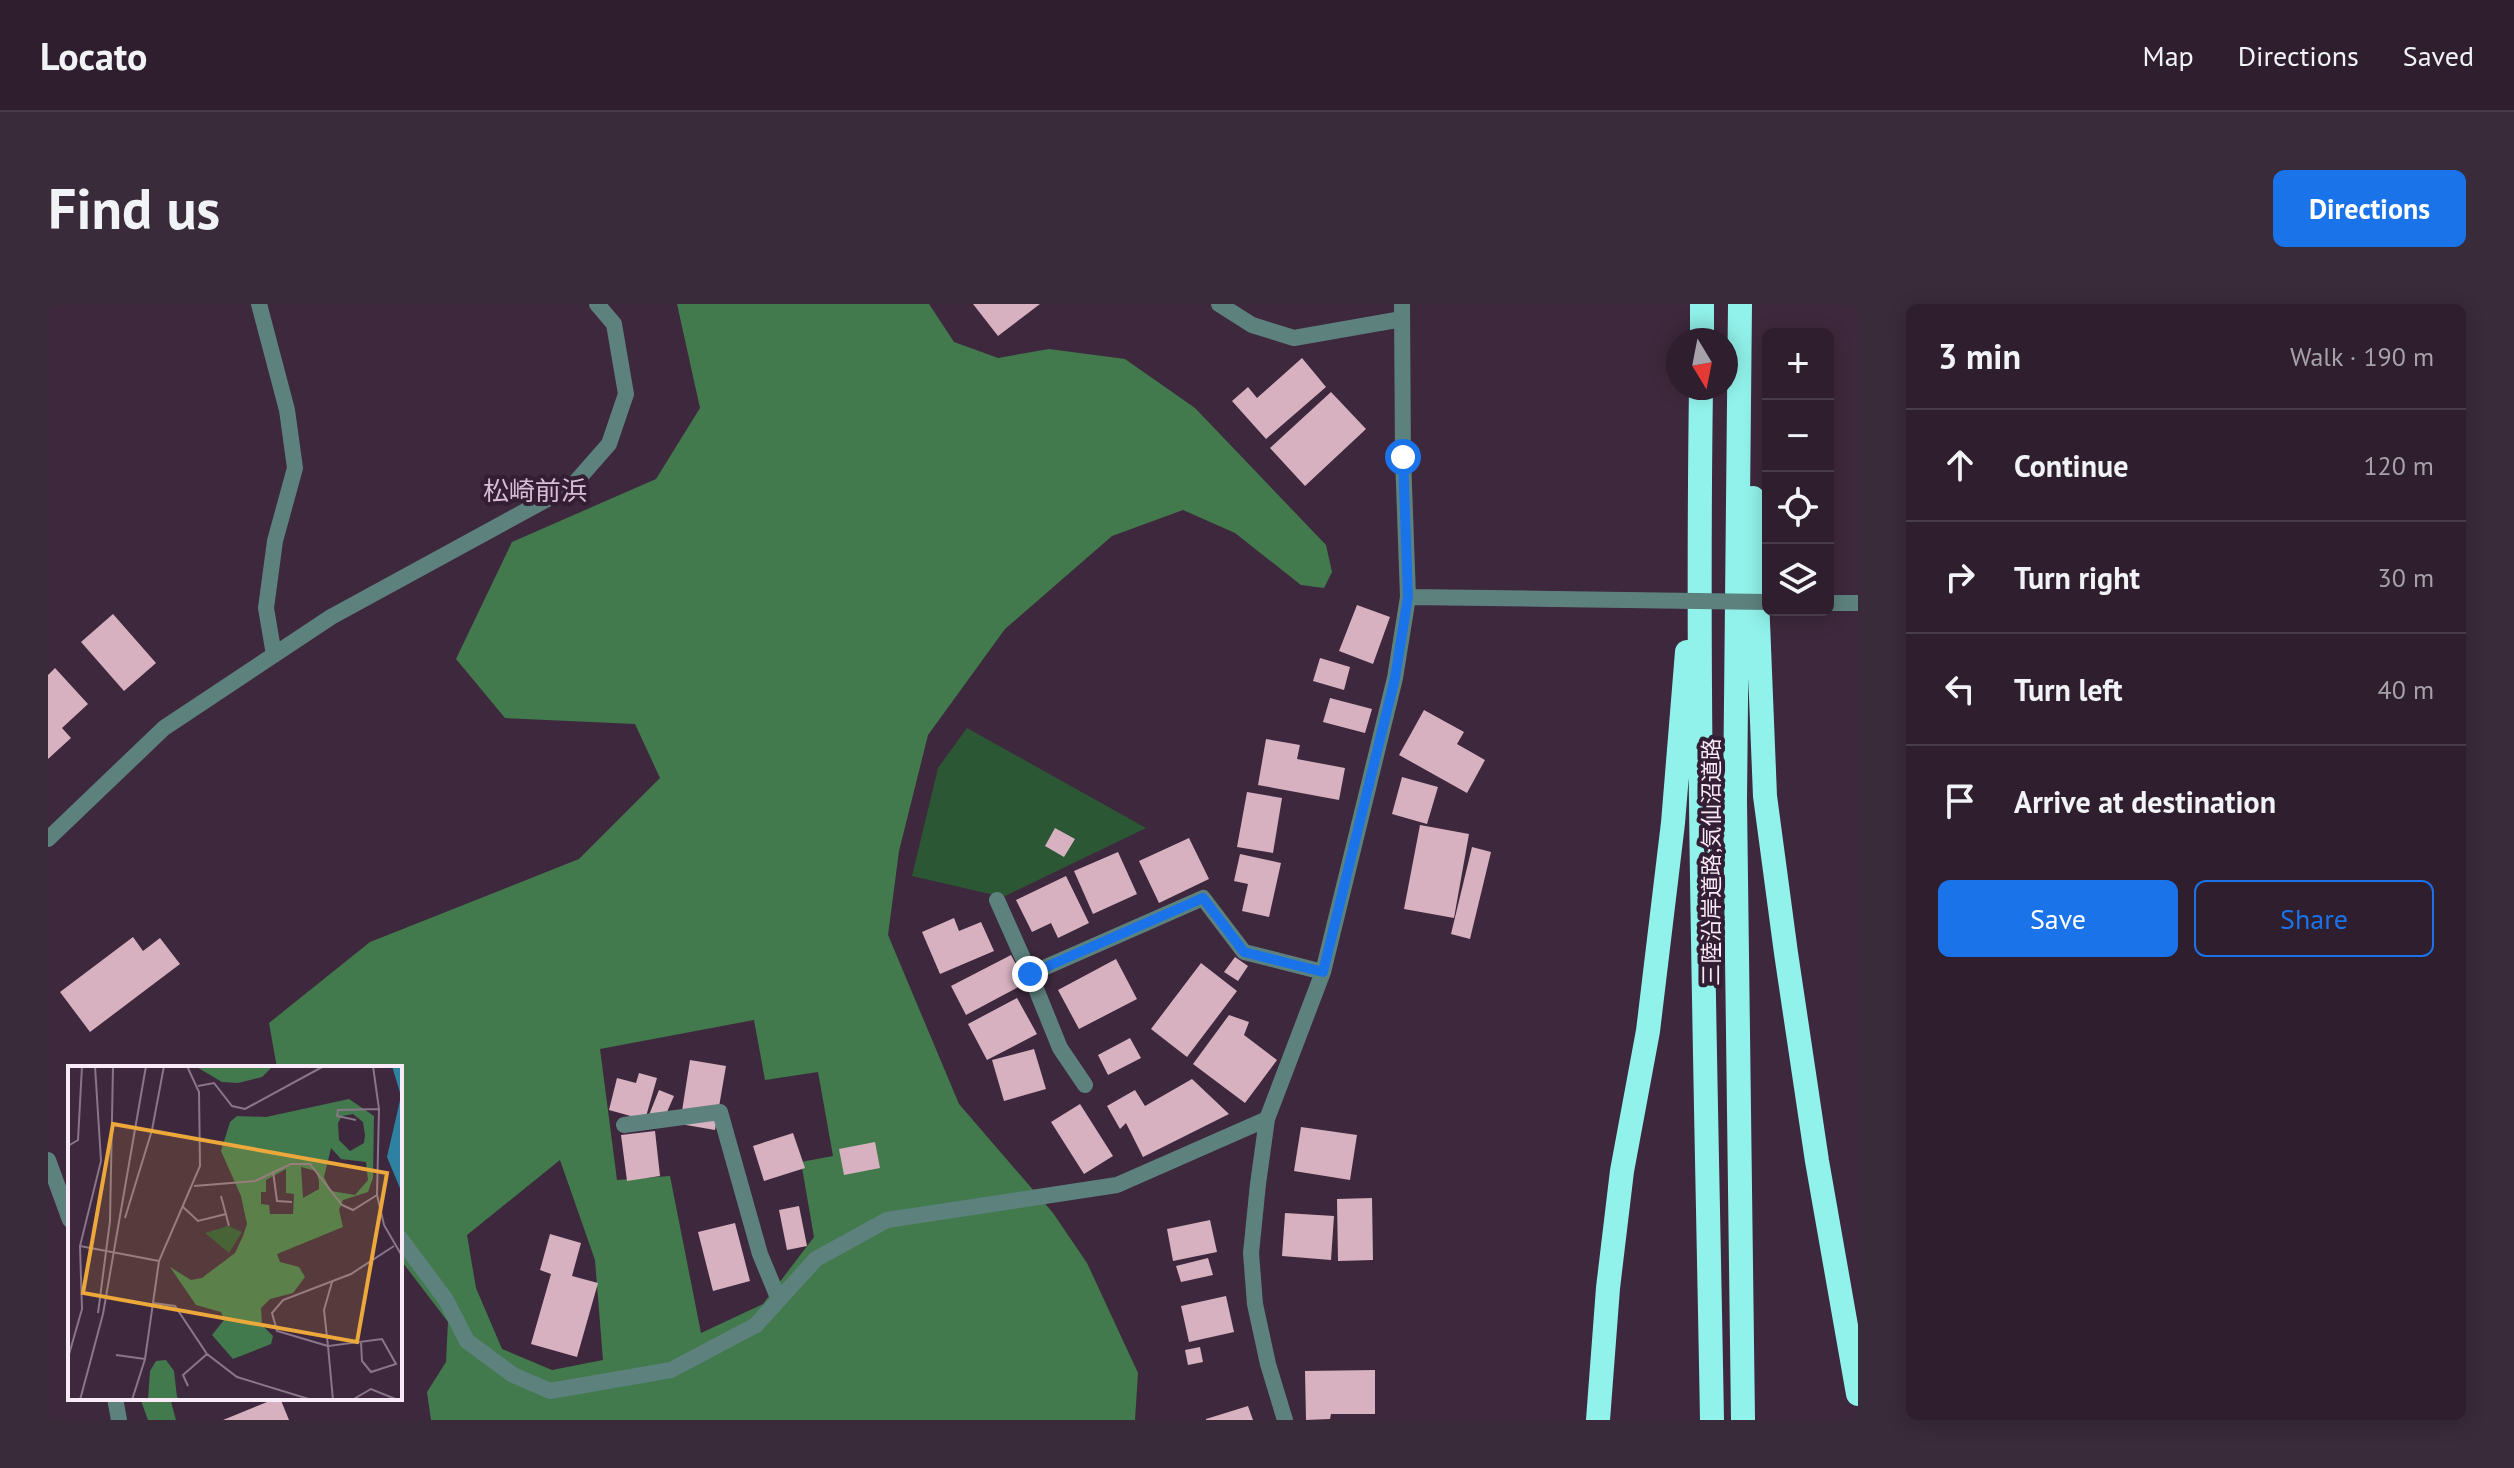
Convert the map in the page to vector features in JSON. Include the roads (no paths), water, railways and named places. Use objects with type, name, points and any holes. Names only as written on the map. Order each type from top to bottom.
[{"type":"highway","points":[[1702,304],[1702,328]]},
{"type":"highway","points":[[1742,304],[1765,796],[1817,1161],[1858,1394]]},
{"type":"highway","name":"三陸沿岸道路;気仙沼道路","points":[[1742,304],[1735,801],[1743,1420]]},
{"type":"highway","name":"三陸沿岸道路;気仙沼道路","points":[[1701,400],[1703,850],[1712,1420]]},
{"type":"highway","points":[[1598,1420],[1608,1288],[1622,1171],[1648,1031],[1673,823],[1700,491]]},
{"type":"street","points":[[259,304],[287,410],[295,468],[275,541],[266,608],[274,655]]},
{"type":"street","points":[[48,839],[164,728],[331,617],[573,485],[609,444],[626,394],[614,324],[597,304]]},
{"type":"street","points":[[1219,304],[1252,325],[1294,338],[1402,312],[1408,597],[1395,678],[1323,972],[1267,1119],[1251,1253],[1255,1304],[1264,1349],[1285,1420]]},
{"type":"street","points":[[1408,597],[1762,602]]},
{"type":"street","points":[[1030,974],[1203,898],[1244,952],[1323,972]]},
{"type":"street","points":[[997,900],[1060,1048],[1085,1085]]},
{"type":"street","points":[[624,1125],[720,1112],[760,1254],[779,1300]]},
{"type":"street","points":[[402,1241],[446,1300],[467,1341],[513,1375],[550,1391],[671,1370],[756,1325],[816,1259],[887,1220],[1117,1185],[1267,1119]]},
{"type":"street","points":[[48,1160],[68,1215]]},
{"type":"street","points":[[115,1400],[119,1420]]},
{"type":"district","name":"松崎前浜","points":[[535,490]]}]
